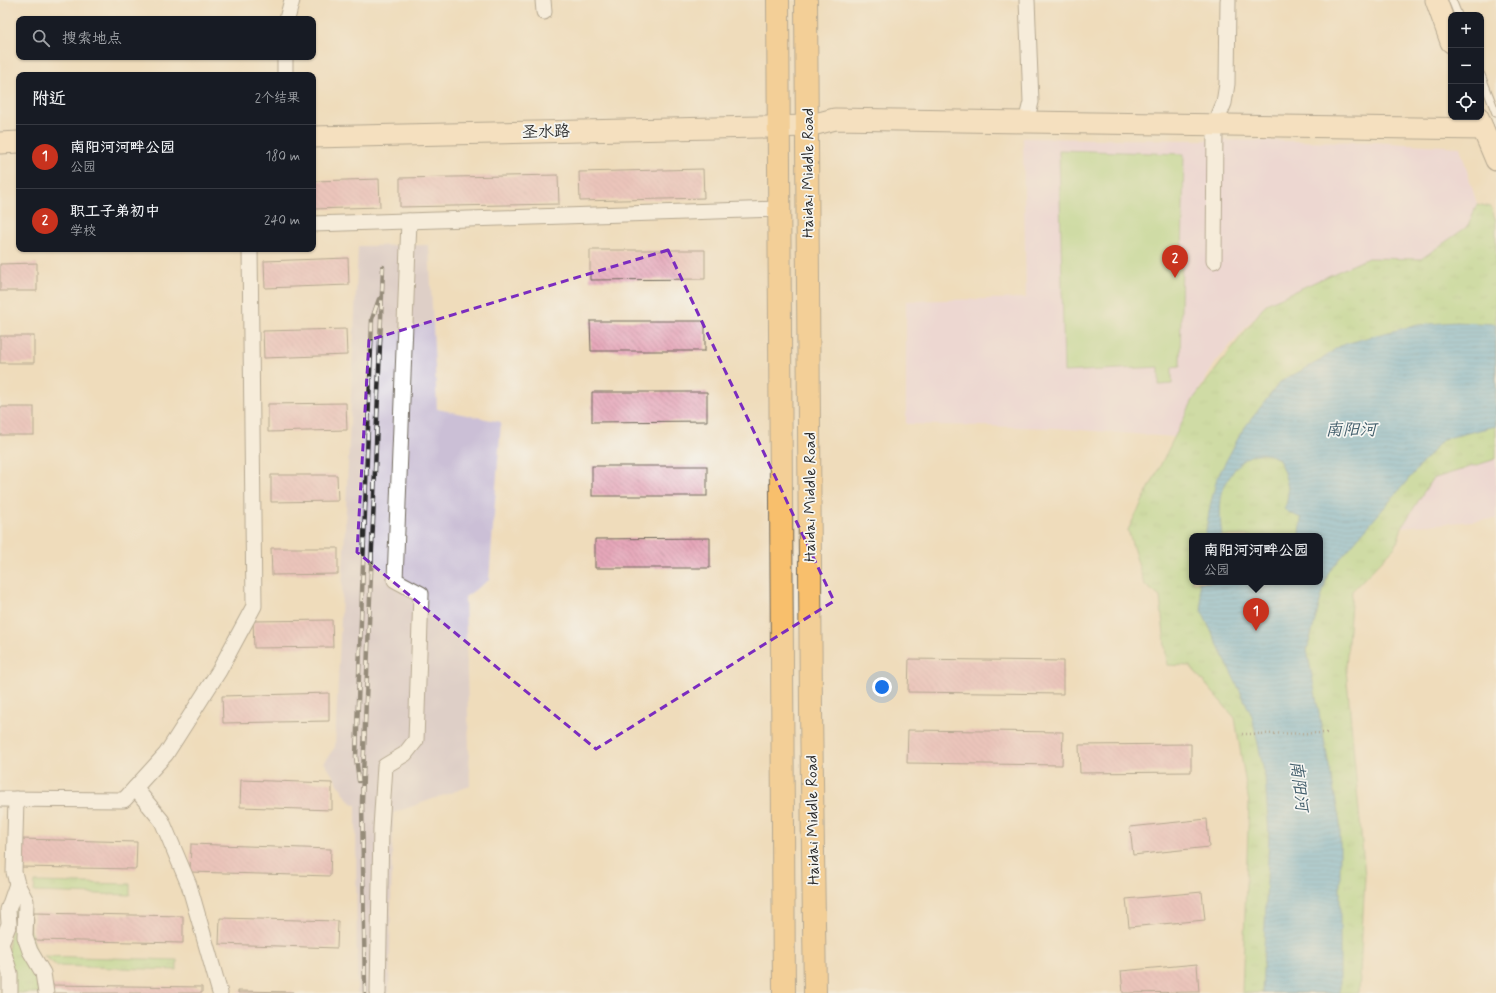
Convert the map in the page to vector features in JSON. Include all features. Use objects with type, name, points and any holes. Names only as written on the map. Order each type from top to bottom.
[{"type":"main road","name":"Haidai Middle Road","points":[[778,0],[784,993]]},
{"type":"main road","name":"Haidai Middle Road","points":[[806,0],[811,710],[815,993]]},
{"type":"street","points":[[288,16],[292,0]]},
{"type":"street","points":[[1026,122],[1031,102],[1027,0]]},
{"type":"street","points":[[1214,261],[1215,125],[1224,103],[1227,84],[1228,0]]},
{"type":"street","points":[[1436,0],[1448,34]]},
{"type":"street","points":[[285,72],[286,60]]},
{"type":"street","name":"圣水路","points":[[316,138],[808,126],[835,119],[1215,125],[1480,123]]},
{"type":"street","points":[[1480,123],[1496,160]]},
{"type":"street","points":[[0,143],[16,142]]},
{"type":"street","points":[[316,224],[779,209]]},
{"type":"street","points":[[378,993],[381,828],[385,766],[405,754],[416,740],[421,594],[395,580],[409,221]]},
{"type":"street","points":[[0,799],[124,800],[166,754],[219,670],[254,606],[250,252]]},
{"type":"street","points":[[135,788],[162,821],[189,885],[220,993]]},
{"type":"street","points":[[16,799],[14,872],[17,884],[26,902],[25,938],[30,951],[43,973],[46,993]]},
{"type":"street","points":[[10,993],[10,973],[2,944],[9,924],[8,910],[17,884]]},
{"type":"lane","points":[[1452,0],[1457,12]]},
{"type":"lane","points":[[1484,83],[1496,113]]},
{"type":"path","points":[[1242,734],[1329,733]]},
{"type":"highlighted area","points":[[668,250],[834,601],[596,749],[357,552],[369,340]]},
{"type":"shaded area","points":[[1023,138],[1370,142],[1460,147],[1477,204],[1468,226],[1421,259],[1368,258],[1266,304],[1216,362],[1194,398],[1174,437],[1055,428],[906,424],[906,301],[1026,298]]},
{"type":"shaded area","points":[[429,245],[437,409],[501,422],[489,580],[465,597],[470,786],[393,813],[389,993],[357,993],[356,805],[349,801],[324,762],[335,747],[358,246]]},
{"type":"shaded area","points":[[1496,459],[1496,519],[1402,527],[1432,479]]},
{"type":"green space","points":[[1059,150],[1184,154],[1180,366],[1172,367],[1172,384],[1159,385],[1159,367],[1064,372]]},
{"type":"green space","points":[[1477,204],[1491,207],[1496,221],[1496,459],[1432,479],[1402,527],[1396,546],[1352,591],[1346,668],[1365,876],[1359,993],[1242,993],[1249,803],[1235,718],[1190,666],[1167,665],[1160,597],[1144,584],[1128,530],[1194,398],[1266,304],[1368,258],[1421,259],[1468,226]]},
{"type":"green space","points":[[35,882],[130,884],[130,895],[34,892]]},
{"type":"green space","points":[[17,884],[26,913],[46,993],[10,993],[7,958]]},
{"type":"green space","points":[[44,956],[177,960],[177,970],[57,966]]},
{"type":"water","name":"南阳河","points":[[1455,322],[1496,324],[1496,426],[1443,439],[1328,573],[1307,650],[1340,823],[1340,993],[1262,993],[1269,834],[1265,776],[1252,716],[1202,612],[1199,585],[1323,585],[1323,533],[1300,533],[1301,518],[1284,509],[1287,502],[1288,490],[1286,478],[1279,459],[1263,454],[1250,456],[1239,464],[1224,487],[1220,512],[1222,533],[1206,533],[1210,506],[1217,478],[1242,431],[1280,382],[1321,360],[1339,346],[1418,325]]},
{"type":"building","points":[[703,169],[704,198],[580,201],[579,172]]},
{"type":"building","points":[[558,175],[559,204],[400,207],[400,178]]},
{"type":"building","points":[[379,179],[380,207],[316,209],[316,181]]},
{"type":"building","points":[[590,250],[705,250],[705,279],[590,280]]},
{"type":"building","points":[[348,258],[349,285],[265,288],[264,261]]},
{"type":"building","points":[[37,263],[37,291],[0,291],[0,264]]},
{"type":"building","points":[[590,321],[705,321],[705,351],[591,351]]},
{"type":"building","points":[[346,329],[347,355],[264,358],[263,331]]},
{"type":"building","points":[[0,336],[34,336],[34,363],[0,363]]},
{"type":"building","points":[[592,392],[707,392],[707,421],[592,422]]},
{"type":"building","points":[[346,403],[347,430],[268,432],[268,404]]},
{"type":"building","points":[[0,407],[34,407],[34,435],[0,435]]},
{"type":"building","points":[[592,466],[707,466],[707,496],[592,496]]},
{"type":"building","points":[[271,475],[337,475],[338,501],[271,502]]},
{"type":"building","points":[[710,538],[710,568],[595,568],[595,539]]},
{"type":"building","points":[[271,548],[338,548],[338,574],[272,575]]},
{"type":"building","points":[[332,620],[333,647],[254,648],[253,621]]},
{"type":"building","points":[[909,659],[1063,661],[1063,694],[908,692]]},
{"type":"building","points":[[329,693],[329,721],[223,723],[222,696]]},
{"type":"building","points":[[908,730],[1063,732],[1062,765],[907,763]]},
{"type":"building","points":[[1191,744],[1191,772],[1080,773],[1079,745]]},
{"type":"building","points":[[241,780],[332,783],[332,810],[240,807]]},
{"type":"building","points":[[1207,819],[1209,847],[1133,855],[1130,827]]},
{"type":"building","points":[[20,839],[137,842],[136,869],[20,867]]},
{"type":"building","points":[[191,844],[331,849],[330,876],[190,872]]},
{"type":"building","points":[[1202,892],[1205,920],[1129,927],[1126,899]]},
{"type":"building","points":[[34,913],[183,916],[183,943],[33,940]]},
{"type":"building","points":[[220,918],[338,921],[337,948],[219,944]]},
{"type":"building","points":[[1197,964],[1199,992],[1123,993],[1121,971]]},
{"type":"building","points":[[52,985],[202,987],[202,993],[52,993]]},
{"type":"building","points":[[238,991],[293,992],[293,993],[238,993]]},
{"type":"railway","points":[[365,993],[362,801],[383,267]]},
{"type":"railway","points":[[359,781],[356,757],[372,319],[379,299]]},
{"type":"place","name":"职工子弟初中","points":[[1175,278]]},
{"type":"place","name":"南阳河河畔公园","points":[[1256,631]]}]
